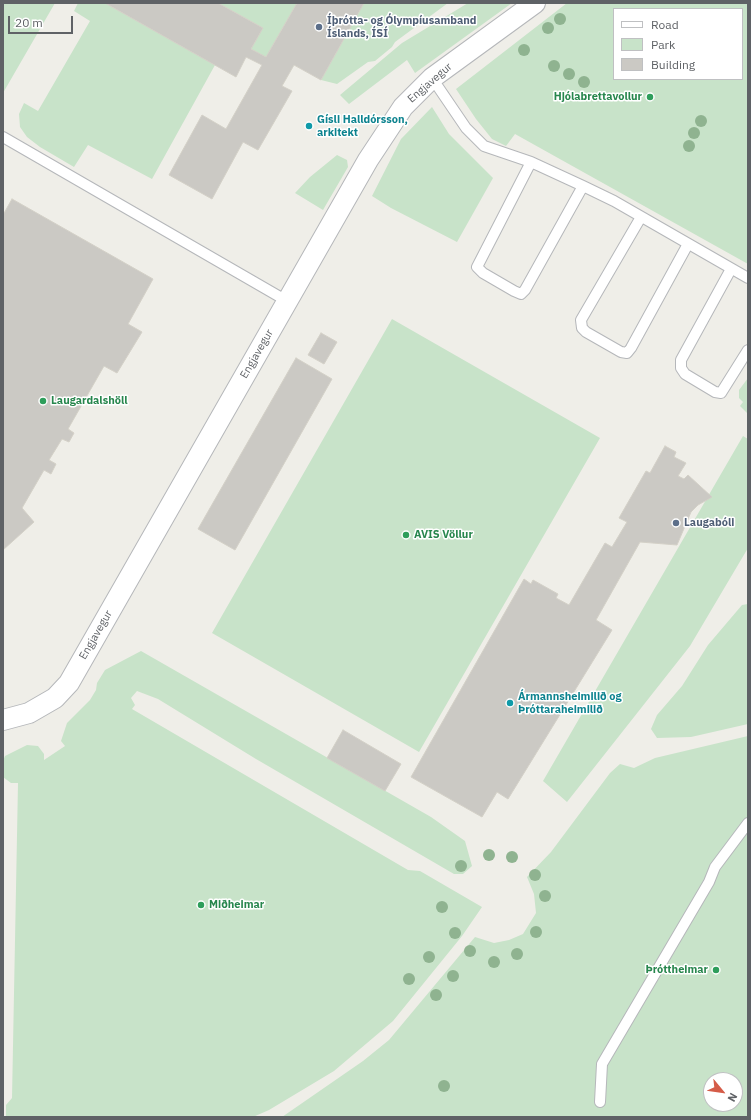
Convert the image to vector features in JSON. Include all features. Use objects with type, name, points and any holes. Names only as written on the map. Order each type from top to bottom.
[{"type":"street","name":"Engjavegur","points":[[3,720],[29,713],[55,698],[69,682],[384,133],[403,107],[432,78],[535,3]]},
{"type":"lane","points":[[432,78],[466,128],[484,146],[531,162],[583,186],[748,278]]},
{"type":"lane","points":[[3,137],[287,301]]},
{"type":"lane","points":[[531,162],[477,267],[483,273],[514,291],[521,294],[525,290],[583,186]]},
{"type":"lane","points":[[641,217],[581,320],[582,328],[586,332],[621,352],[627,353],[688,244]]},
{"type":"lane","points":[[731,269],[681,360],[681,368],[685,374],[715,392],[721,392],[748,350]]},
{"type":"lane","points":[[600,1102],[602,1064],[709,882],[715,867],[748,823]]},
{"type":"green space","points":[[3,3],[55,3],[3,93]]},
{"type":"green space","points":[[78,3],[105,3],[215,65],[152,179],[88,145],[74,167],[40,147],[27,137],[20,127],[19,114],[24,103],[38,111],[90,21],[74,11]]},
{"type":"green space","points":[[218,3],[297,3],[266,57],[251,49],[263,28]]},
{"type":"green space","points":[[364,3],[448,3],[395,42],[392,47],[375,61],[368,62],[337,84],[321,80]]},
{"type":"green space","points":[[468,3],[512,3],[415,73],[407,60],[349,104],[340,95],[402,43]]},
{"type":"green space","points":[[567,3],[748,3],[748,264],[515,134],[506,146],[492,139],[476,119],[456,89]]},
{"type":"green space","points":[[432,107],[449,134],[493,178],[457,242],[391,208],[372,196],[401,139]]},
{"type":"green space","points":[[337,155],[347,160],[348,167],[323,210],[295,193],[310,177]]},
{"type":"green space","name":"AVIS Völlur","points":[[392,319],[600,438],[419,752],[212,633]]},
{"type":"green space","points":[[748,378],[748,414],[740,406],[743,402],[739,398],[739,390]]},
{"type":"green space","points":[[743,436],[748,439],[748,548],[690,646],[567,802],[543,781]]},
{"type":"green space","points":[[748,604],[748,724],[691,737],[657,738],[651,729],[657,715],[682,686],[708,645],[742,605]]},
{"type":"green space","name":"Miðheimar","points":[[141,651],[431,817],[465,841],[472,866],[463,874],[454,874],[256,759],[158,699],[137,691],[131,698],[135,705],[132,709],[408,870],[420,871],[482,907],[462,936],[393,1021],[334,1071],[269,1110],[253,1117],[6,1117],[6,1105],[12,1098],[18,783],[11,783],[3,777],[3,761],[5,756],[27,745],[38,746],[44,754],[44,760],[65,746],[61,741],[67,723],[90,700],[96,690],[97,683],[105,670]]},
{"type":"green space","points":[[748,736],[748,1117],[282,1117],[363,1061],[389,1040],[475,937],[494,943],[509,940],[523,934],[536,913],[534,894],[527,877],[551,852],[610,773],[620,764],[634,768],[655,758]]},
{"type":"building","points":[[105,3],[218,3],[263,28],[251,49],[266,57],[297,3],[364,3],[321,80],[294,65],[282,86],[292,91],[258,150],[243,142],[212,199],[169,175],[202,115],[226,129],[262,65],[246,57],[236,77]]},
{"type":"building","name":"Laugardalshöll","points":[[12,199],[153,279],[128,324],[142,332],[117,373],[104,366],[68,429],[74,433],[69,442],[62,439],[49,460],[56,464],[51,474],[44,470],[22,508],[34,522],[3,550],[3,215]]},
{"type":"building","points":[[321,333],[337,342],[324,364],[308,355]]},
{"type":"building","points":[[296,358],[332,379],[235,550],[198,529]]},
{"type":"building","name":"Ármannsheimilið og Þróttaraheimilið","points":[[665,446],[676,452],[674,457],[686,463],[678,476],[684,479],[688,475],[712,497],[698,505],[691,512],[677,545],[640,542],[596,620],[612,630],[508,799],[497,792],[482,817],[411,777],[524,579],[531,584],[533,580],[558,594],[556,598],[569,605],[605,543],[612,547],[627,522],[619,518],[646,471],[650,473]]},
{"type":"building","points":[[343,730],[401,764],[385,791],[327,758]]},
{"type":"place","name":"Íþrótta- og Ólympíusamband Íslands, ÍSÍ","points":[[319,27]]},
{"type":"place","name":"Hjólabrettavollur","points":[[650,97]]},
{"type":"place","name":"Gísli Halldórsson, arkitekt","points":[[309,126]]},
{"type":"place","name":"Laugardalshöll","points":[[43,401]]},
{"type":"place","name":"Laugabóli","points":[[676,523]]},
{"type":"place","name":"AVIS Völlur","points":[[406,535]]},
{"type":"place","name":"Ármannsheimilið og Þróttaraheimilið","points":[[510,703]]},
{"type":"place","name":"Miðheimar","points":[[201,905]]},
{"type":"place","name":"Þróttheimar","points":[[716,970]]}]
